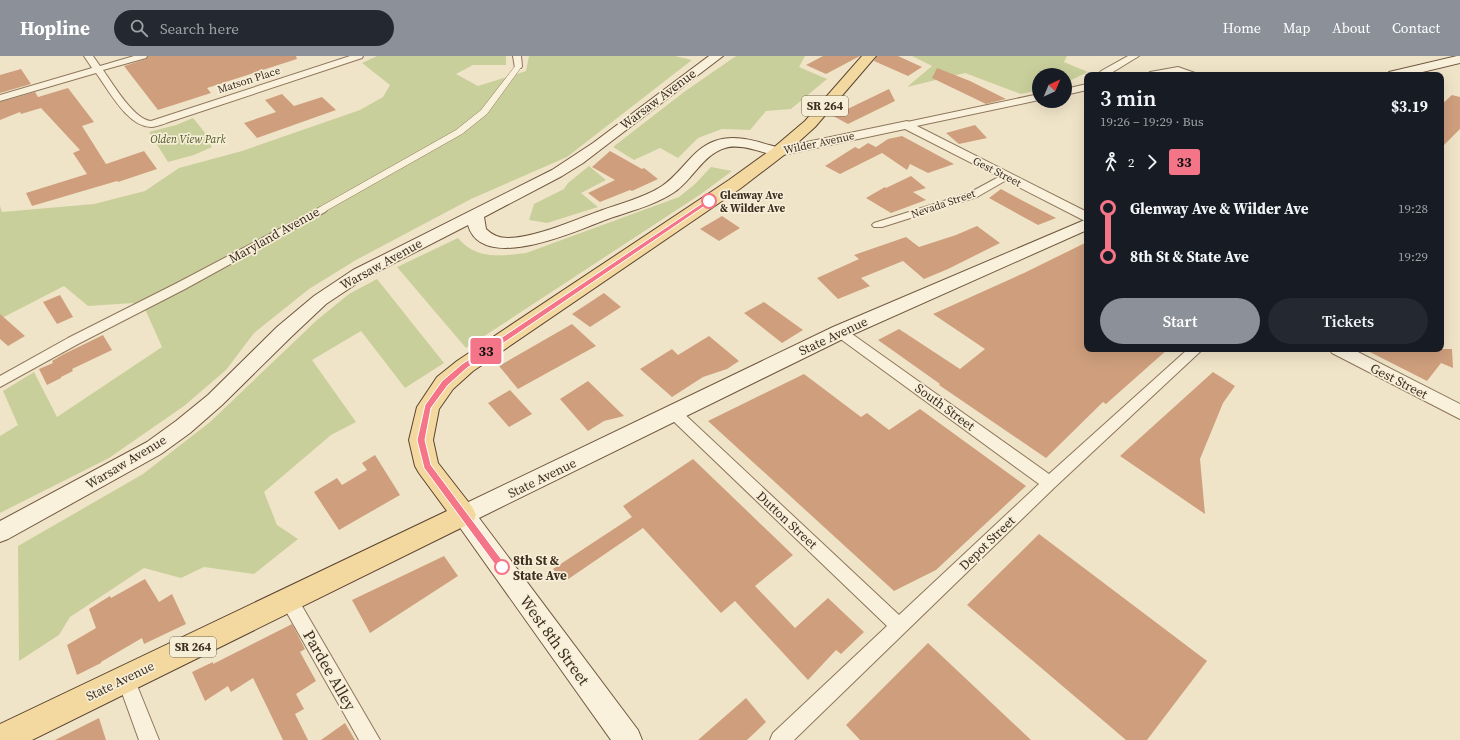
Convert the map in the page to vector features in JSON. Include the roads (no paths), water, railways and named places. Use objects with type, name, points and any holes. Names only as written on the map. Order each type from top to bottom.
[{"type":"main road","name":"Warsaw Avenue","points":[[0,532],[154,448],[183,427],[215,400],[284,332],[320,300],[359,274],[556,173],[586,156],[674,85],[717,56]]},
{"type":"main road","name":"SR 264","points":[[778,152],[810,124],[869,56]]},
{"type":"main road","points":[[1406,72],[1460,59]]},
{"type":"main road","name":"Wilder Avenue","points":[[476,214],[474,221],[476,228],[481,235],[488,239],[509,243],[525,241],[552,233],[667,191],[677,183],[706,151],[722,144],[745,144],[778,152]]},
{"type":"main road","name":"West 8th Street","points":[[628,740],[427,466],[421,440],[428,407],[445,383],[465,366],[735,184],[778,152]]},
{"type":"main road","name":"State Avenue","points":[[0,740],[840,332],[1084,225]]},
{"type":"street","points":[[88,56],[98,69]]},
{"type":"street","points":[[0,98],[143,56]]},
{"type":"street","name":"Matson Place","points":[[98,69],[132,115],[141,123],[147,124],[172,118],[359,56]]},
{"type":"street","name":"Maryland Avenue","points":[[0,382],[72,341],[182,286],[459,132],[484,112],[518,66],[517,56]]},
{"type":"street","points":[[1104,72],[1135,56]]},
{"type":"street","points":[[1167,72],[1178,70],[1184,72]]},
{"type":"street","points":[[1072,90],[1084,88]]},
{"type":"street","name":"Wilder Avenue","points":[[778,152],[1032,98]]},
{"type":"street","name":"Gest Street","points":[[907,125],[1084,216]]},
{"type":"street","name":"Nevada Street","points":[[878,226],[972,195],[1006,176]]},
{"type":"street","name":"South Street","points":[[840,332],[1050,483]]},
{"type":"street","name":"Depot Street","points":[[780,740],[1050,483],[1193,352]]},
{"type":"street","name":"Gest Street","points":[[1344,352],[1460,412]]},
{"type":"street","name":"Dutton Street","points":[[674,413],[900,627]]},
{"type":"street","name":"Pardee Alley","points":[[289,600],[300,616],[370,740]]},
{"type":"street","points":[[126,678],[149,740]]},
{"type":"place","name":"Glenway Ave & Wilder Ave","points":[[709,201]]},
{"type":"place","name":"8th St & State Ave","points":[[502,567]]},
{"type":"park label","name":"Olden View Park","points":[[188,139]]}]
